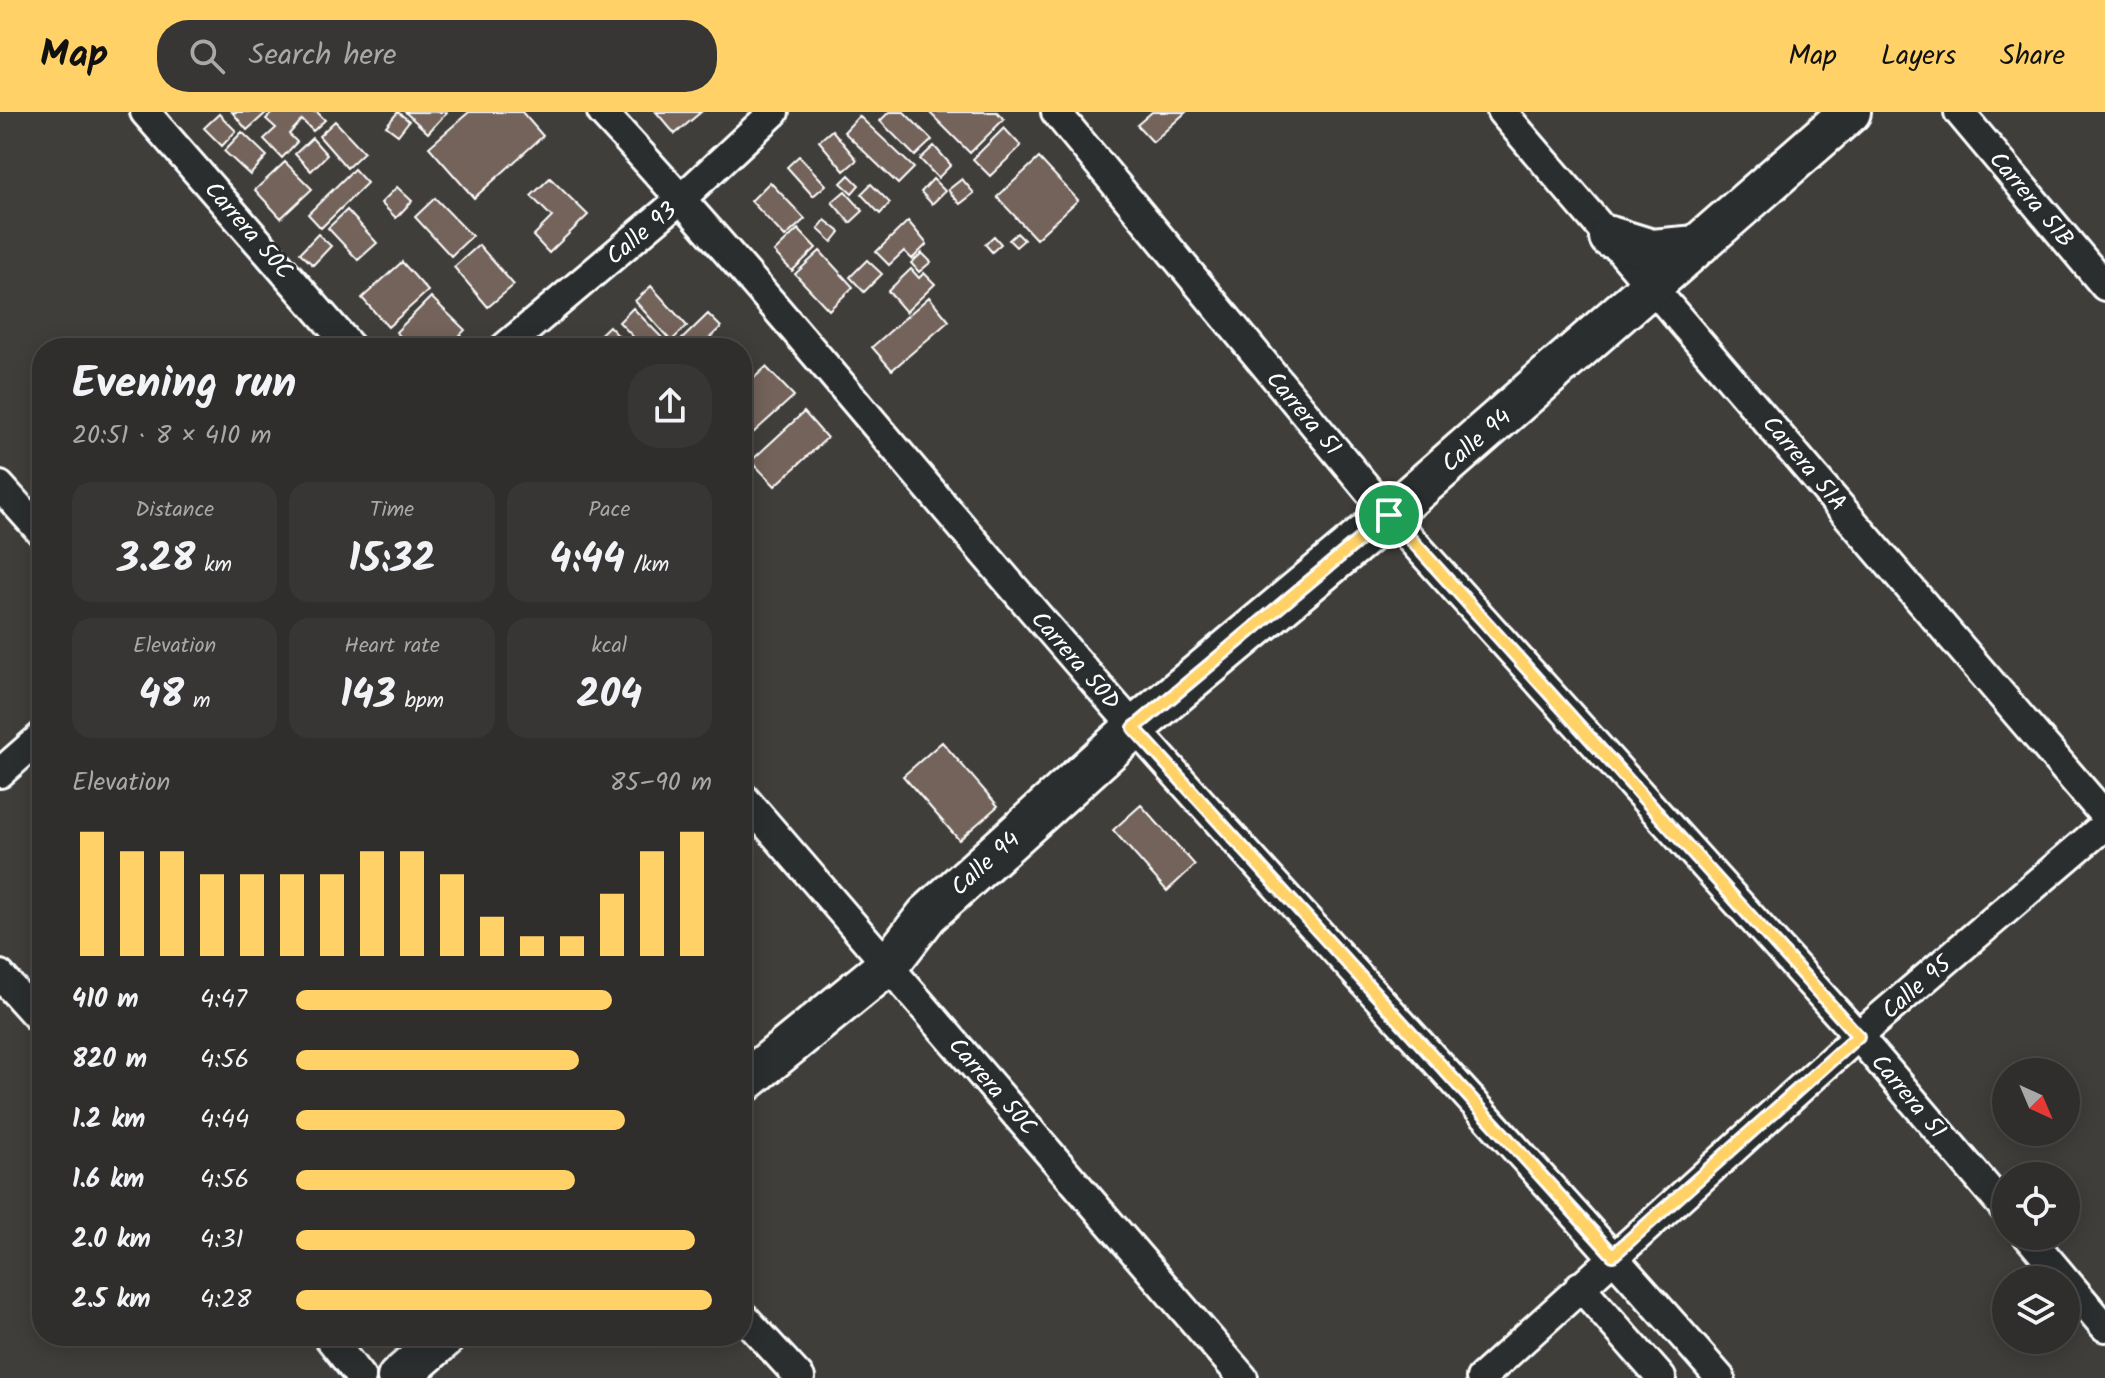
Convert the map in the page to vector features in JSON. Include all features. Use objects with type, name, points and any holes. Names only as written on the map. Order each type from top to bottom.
[{"type":"street","name":"Carrera 50C","points":[[145,112],[342,338]]},
{"type":"street","name":"Carrera 50D","points":[[602,112],[682,198],[1134,728],[1613,1255],[1720,1378]]},
{"type":"street","name":"Calle 93","points":[[516,338],[682,198],[774,112]]},
{"type":"street","name":"Carrera 51","points":[[1056,112],[1389,515],[1858,1036],[1992,1194]]},
{"type":"street","name":"Carrera 51A","points":[[1502,112],[2105,816]]},
{"type":"street","name":"Calle 94","points":[[752,1076],[889,964],[927,915],[1134,728],[1389,515],[1850,112]]},
{"type":"street","name":"Carrera 51B","points":[[1959,112],[2105,286]]},
{"type":"street","points":[[1610,237],[1652,250],[1697,246]]},
{"type":"street","points":[[0,486],[32,522]]},
{"type":"street","points":[[0,773],[32,745]]},
{"type":"street","name":"Carrera 50C","points":[[752,807],[1243,1378]]},
{"type":"street","name":"Calle 95","points":[[1481,1378],[1613,1255],[1858,1036],[2105,825]]},
{"type":"street","points":[[0,975],[32,1011]]},
{"type":"street","points":[[2040,1250],[2054,1266]]},
{"type":"street","points":[[1580,1286],[1661,1378]]},
{"type":"street","points":[[2080,1297],[2105,1327]]},
{"type":"street","points":[[752,1326],[800,1378]]},
{"type":"street","points":[[336,1346],[361,1378]]},
{"type":"street","points":[[398,1378],[435,1346]]},
{"type":"building","points":[[232,112],[267,112],[247,130]]},
{"type":"building","points":[[273,112],[317,112],[325,120],[313,131],[302,120],[289,134],[297,142],[282,158],[264,139],[276,128],[266,119]]},
{"type":"building","points":[[398,112],[409,121],[398,135],[386,126]]},
{"type":"building","points":[[405,112],[447,112],[428,133]]},
{"type":"building","points":[[469,112],[522,112],[543,136],[474,198],[429,147]]},
{"type":"building","points":[[656,112],[701,112],[675,134]]},
{"type":"building","points":[[889,112],[904,112],[932,140],[915,156],[880,121]]},
{"type":"building","points":[[929,112],[997,112],[1004,119],[970,153]]},
{"type":"building","points":[[1152,112],[1186,112],[1153,142],[1137,125]]},
{"type":"building","points":[[219,114],[236,131],[222,146],[204,128]]},
{"type":"building","points":[[859,116],[914,168],[898,184],[844,132]]},
{"type":"building","points":[[335,121],[364,152],[347,168],[319,136]]},
{"type":"building","points":[[1004,128],[1021,146],[990,176],[973,159]]},
{"type":"building","points":[[832,130],[857,160],[844,171],[819,141]]},
{"type":"building","points":[[242,132],[267,156],[250,175],[224,151]]},
{"type":"building","points":[[312,138],[327,155],[311,171],[295,154]]},
{"type":"building","points":[[934,146],[951,165],[938,178],[920,159]]},
{"type":"building","points":[[799,156],[826,185],[813,196],[787,167]]},
{"type":"building","points":[[1039,158],[1078,200],[1036,239],[997,197]]},
{"type":"building","points":[[285,162],[312,189],[281,218],[255,190]]},
{"type":"building","points":[[354,169],[367,183],[321,228],[308,214]]},
{"type":"building","points":[[849,175],[859,185],[852,193],[841,183]]},
{"type":"building","points":[[550,178],[588,215],[549,253],[533,236],[552,217],[531,196]]},
{"type":"building","points":[[933,179],[945,191],[932,204],[921,192]]},
{"type":"building","points":[[962,179],[974,193],[960,204],[948,190]]},
{"type":"building","points":[[770,182],[805,219],[785,237],[751,201]]},
{"type":"building","points":[[871,184],[890,203],[880,214],[861,194]]},
{"type":"building","points":[[397,187],[412,201],[396,218],[381,203]]},
{"type":"building","points":[[845,191],[863,211],[850,223],[832,202]]},
{"type":"building","points":[[435,198],[472,236],[451,256],[415,217]]},
{"type":"building","points":[[347,210],[377,243],[358,260],[328,228]]},
{"type":"building","points":[[825,220],[840,232],[832,242],[818,229]]},
{"type":"building","points":[[908,221],[927,244],[912,259],[904,251],[889,265],[876,252]]},
{"type":"building","points":[[798,229],[816,248],[792,271],[774,252]]},
{"type":"building","points":[[1017,233],[1024,240],[1016,247],[1009,240]]},
{"type":"building","points":[[318,234],[331,246],[313,265],[300,253]]},
{"type":"building","points":[[994,236],[1001,244],[992,252],[985,244]]},
{"type":"building","points":[[479,245],[514,285],[488,307],[454,267]]},
{"type":"building","points":[[820,251],[853,287],[829,310],[795,274]]},
{"type":"building","points":[[922,253],[931,262],[919,272],[911,263]]},
{"type":"building","points":[[867,260],[882,274],[864,292],[850,277]]},
{"type":"building","points":[[402,262],[428,291],[388,327],[362,298]]},
{"type":"building","points":[[911,269],[919,278],[924,273],[935,284],[906,312],[888,291]]},
{"type":"building","points":[[651,286],[687,326],[674,338],[668,338],[635,301]]},
{"type":"building","points":[[431,297],[465,330],[457,338],[402,338],[396,332]]},
{"type":"building","points":[[929,297],[949,321],[892,370],[872,347]]},
{"type":"building","points":[[633,308],[662,338],[634,338],[619,322]]},
{"type":"building","points":[[708,314],[721,327],[709,338],[683,338]]},
{"type":"building","points":[[609,326],[620,338],[596,338]]},
{"type":"building","points":[[766,367],[794,396],[752,434],[752,380]]},
{"type":"building","points":[[804,412],[827,438],[775,486],[752,460]]},
{"type":"building","points":[[942,742],[998,806],[959,840],[903,776]]},
{"type":"building","points":[[1141,805],[1195,865],[1167,891],[1113,830]]},
{"type":"route","points":[[1389,515],[1858,1036],[1613,1255],[1134,728],[1389,515]]}]
